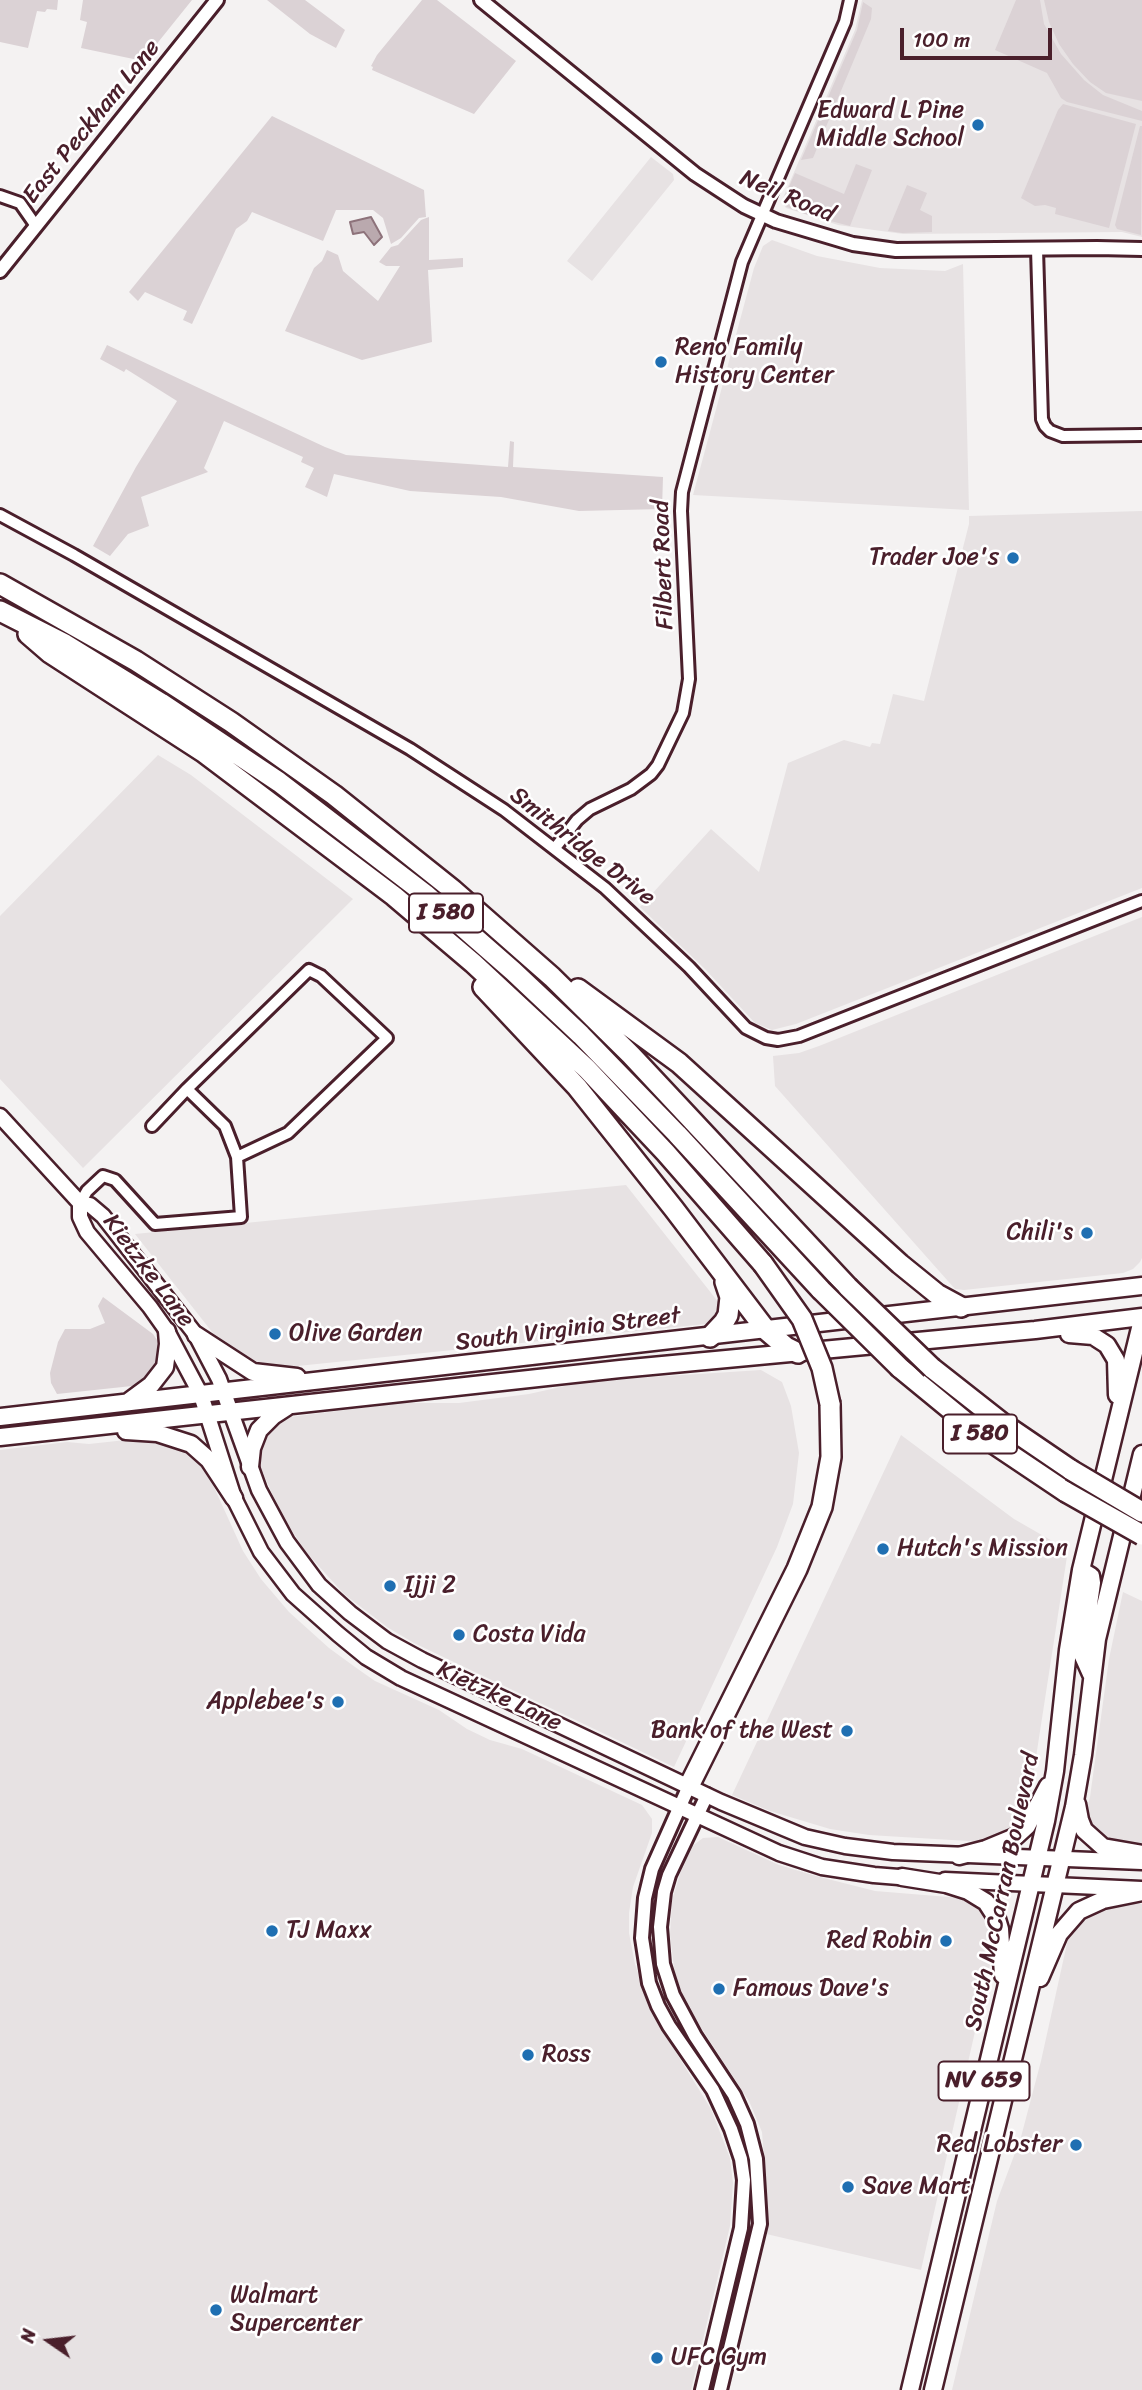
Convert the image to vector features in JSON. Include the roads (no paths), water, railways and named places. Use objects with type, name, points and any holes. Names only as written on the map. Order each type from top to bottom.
[{"type":"highway","name":"I 580","points":[[0,584],[136,662],[290,763],[396,843],[511,941],[631,1055],[848,1287],[933,1368],[1002,1423],[1071,1470],[1142,1512]]},
{"type":"highway","name":"I 580","points":[[3,612],[97,664],[222,743],[310,805],[425,894],[581,1035],[687,1144],[821,1290],[900,1368],[984,1437],[1066,1492],[1142,1535]]},
{"type":"highway","points":[[3,612],[50,653],[204,752],[394,896],[481,970],[587,1069],[666,1153],[763,1264],[802,1319],[822,1368],[830,1404],[831,1457],[822,1507],[698,1791]]},
{"type":"highway","points":[[324,843],[414,922],[531,1038],[600,1115],[766,1330],[786,1347],[798,1353]]},
{"type":"highway","points":[[511,941],[679,1063],[900,1264],[937,1294],[961,1307]]},
{"type":"highway","points":[[710,1336],[724,1322],[731,1305],[727,1287],[711,1256]]},
{"type":"main road","name":"Kietzke Lane","points":[[0,1116],[80,1203],[90,1205],[103,1216],[196,1335],[225,1393],[250,1467],[271,1516],[319,1585],[391,1643],[698,1791],[760,1819],[819,1841],[869,1850],[959,1856],[1142,1862]]},
{"type":"main road","name":"Kietzke Lane","points":[[80,1203],[80,1217],[87,1232],[167,1331],[201,1395],[234,1498],[261,1552],[293,1594],[366,1657],[401,1678],[802,1861],[855,1873],[1142,1890]]},
{"type":"main road","name":"South Virginia Street","points":[[0,1417],[1142,1286]]},
{"type":"main road","name":"South Virginia Street","points":[[0,1437],[549,1377],[1142,1318]]},
{"type":"main road","name":"South McCarran Boulevard","points":[[910,2390],[1036,1859],[1055,1771],[1080,1570],[1142,1318]]},
{"type":"main road","points":[[127,1403],[151,1385],[165,1367],[167,1331]]},
{"type":"main road","points":[[1000,1334],[1085,1334],[1105,1342],[1116,1360],[1113,1440]]},
{"type":"main road","points":[[196,1335],[253,1372],[334,1380]]},
{"type":"main road","points":[[547,1355],[549,1377]]},
{"type":"main road","points":[[250,1467],[252,1448],[259,1430],[289,1405]]},
{"type":"main road","points":[[85,1428],[158,1433],[191,1444],[209,1460],[234,1498]]},
{"type":"main road","name":"South McCarran Boulevard","points":[[933,2390],[1076,1794],[1103,1612],[1142,1454]]},
{"type":"main road","points":[[1080,1570],[1091,1576],[1092,1583],[1082,1654],[1092,1676]]},
{"type":"main road","points":[[959,1856],[1015,1837],[1027,1826],[1055,1771]]},
{"type":"main road","points":[[1076,1794],[1080,1819],[1093,1839],[1103,1847],[1142,1854]]},
{"type":"main road","points":[[902,1877],[946,1884],[968,1891],[979,1896],[992,1909],[1003,1943],[1004,1995]]},
{"type":"main road","points":[[1019,2033],[1059,1934],[1079,1911],[1089,1905],[1142,1890]]},
{"type":"main road","points":[[950,2317],[951,2274],[977,2161],[975,2154],[967,2152]]},
{"type":"main road","points":[[920,2390],[926,2350],[923,2337]]},
{"type":"street","name":"East Peckham Lane","points":[[0,271],[217,0]]},
{"type":"street","name":"Neil Road","points":[[481,0],[685,166],[720,191],[762,215],[811,233],[875,248],[918,251],[1142,249]]},
{"type":"street","name":"Filbert Road","points":[[555,848],[577,820],[590,809],[631,789],[651,775],[683,713],[689,679],[682,492],[742,262],[845,22],[850,0]]},
{"type":"street","points":[[0,196],[20,203],[36,226]]},
{"type":"street","points":[[1037,249],[1042,419],[1045,426],[1050,432],[1063,436],[1142,435]]},
{"type":"street","name":"Smithridge Drive","points":[[0,515],[410,749],[493,803],[555,848],[644,923],[746,1028],[766,1038],[790,1039],[1142,901]]},
{"type":"street","points":[[152,1126],[309,970],[321,976],[387,1038],[288,1133],[237,1157]]},
{"type":"street","points":[[80,1203],[87,1191],[103,1176],[115,1180],[155,1224],[241,1217],[237,1157],[225,1126],[187,1089]]},
{"type":"street","points":[[698,1791],[679,1807],[648,1883],[642,1919],[644,1960],[649,1983],[668,2026],[713,2090],[741,2159],[744,2180],[741,2228],[702,2390]]},
{"type":"street","points":[[698,1791],[697,1815],[674,1862],[664,1892],[660,1927],[663,1964],[673,1995],[685,2019],[734,2095],[747,2124],[754,2143],[760,2198],[760,2224],[720,2390]]},
{"type":"place","name":"Edward L Pine Middle School","points":[[978,125]]},
{"type":"place","name":"Reno Family History Center","points":[[661,362]]},
{"type":"place","name":"Trader Joe's","points":[[1013,558]]},
{"type":"place","name":"Chili's","points":[[1087,1233]]},
{"type":"place","name":"Olive Garden","points":[[275,1334]]},
{"type":"place","name":"Hutch's Mission","points":[[883,1549]]},
{"type":"place","name":"Ijji 2","points":[[390,1586]]},
{"type":"place","name":"Costa Vida","points":[[459,1635]]},
{"type":"place","name":"Applebee's","points":[[338,1702]]},
{"type":"place","name":"Bank of the West","points":[[847,1731]]},
{"type":"place","name":"TJ Maxx","points":[[272,1931]]},
{"type":"place","name":"Red Robin","points":[[946,1941]]},
{"type":"place","name":"Famous Dave's","points":[[719,1989]]},
{"type":"place","name":"Ross","points":[[528,2055]]},
{"type":"place","name":"Red Lobster","points":[[1076,2145]]},
{"type":"place","name":"Save Mart","points":[[848,2187]]},
{"type":"place","name":"Walmart Supercenter","points":[[216,2310]]},
{"type":"place","name":"UFC Gym","points":[[657,2358]]}]
